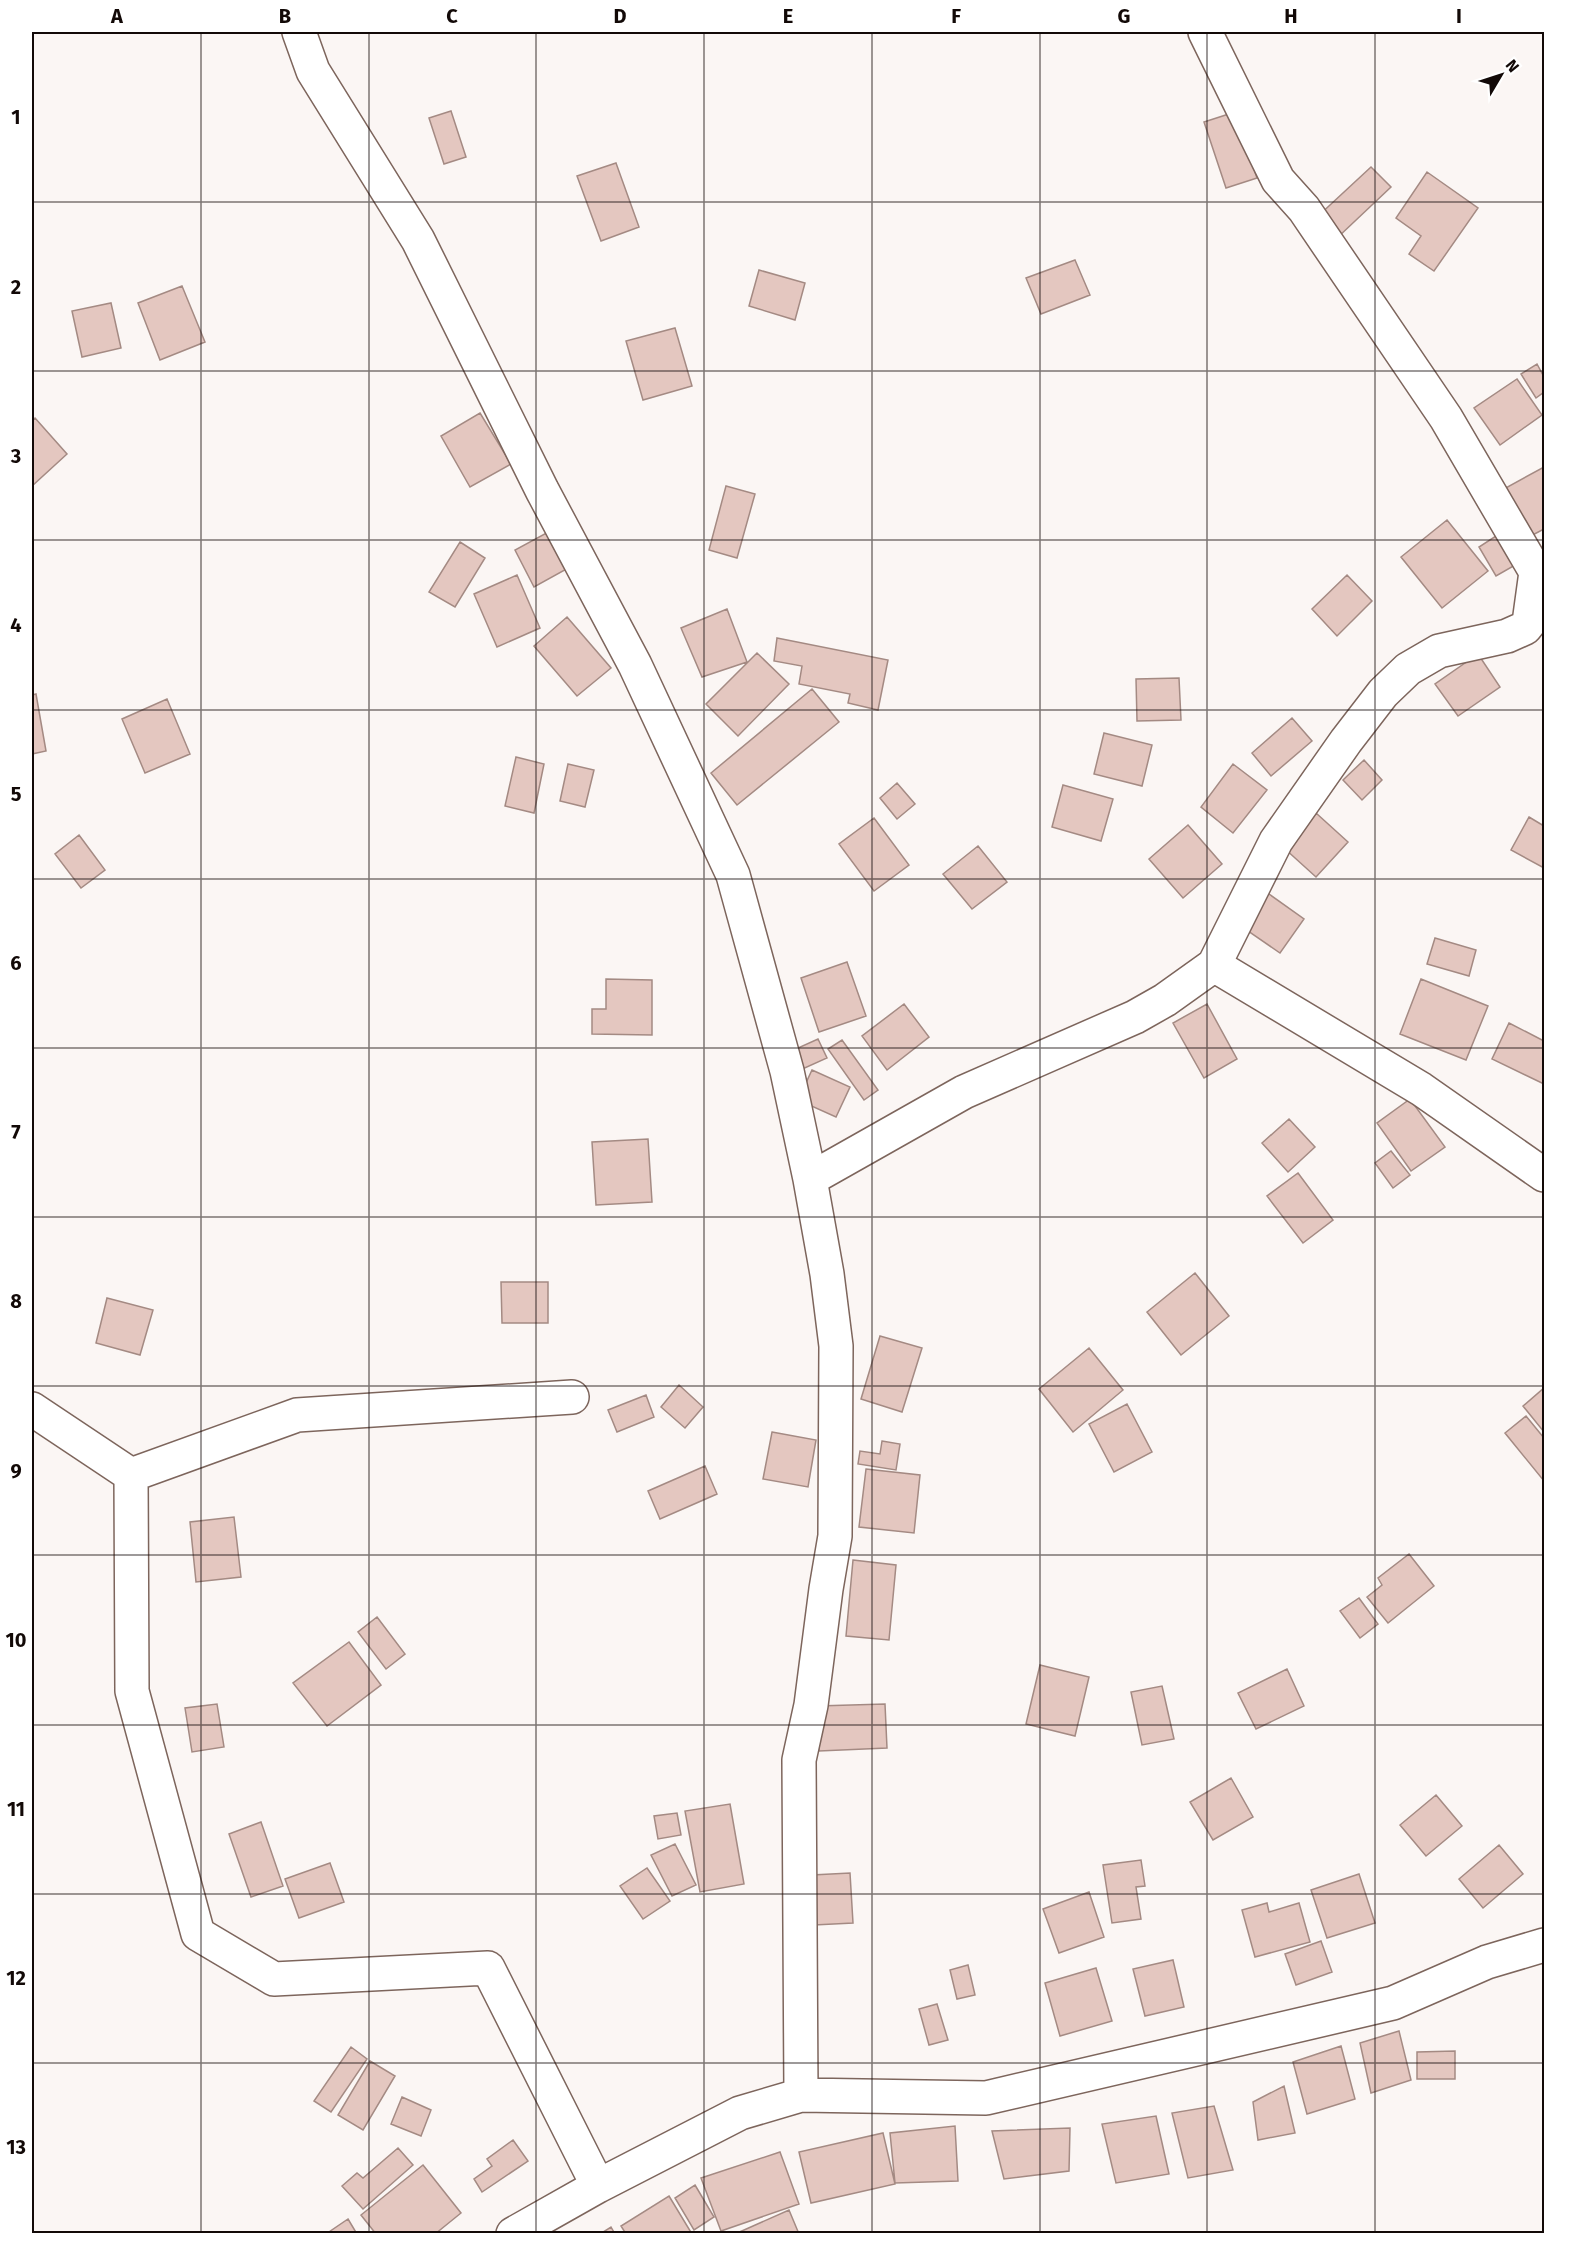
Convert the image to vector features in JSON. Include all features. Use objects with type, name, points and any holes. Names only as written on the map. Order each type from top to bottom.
[{"type":"street","points":[[299,32],[313,71],[418,240],[542,490],[635,665],[732,875],[787,1071],[827,1274],[836,1346],[835,1524],[811,1704],[799,1761],[801,2095]]},
{"type":"street","points":[[810,1179],[964,1092],[1135,1017],[1165,1000],[1214,965],[1276,841],[1346,741],[1383,693],[1408,669],[1439,651],[1507,636],[1529,623],[1540,569],[1446,418],[1304,209],[1278,180],[1205,32]]},
{"type":"street","points":[[1214,965],[1421,1089],[1545,1175]]},
{"type":"street","points":[[131,1475],[297,1414],[572,1397]]},
{"type":"street","points":[[32,1409],[131,1475]]},
{"type":"street","points":[[131,1475],[132,1691],[198,1934],[274,1980],[488,1968],[598,2186]]},
{"type":"street","points":[[513,2234],[598,2186],[740,2113],[801,2095],[987,2098],[1393,2003],[1487,1962],[1545,1946]]},
{"type":"building","points":[[451,111],[466,157],[444,164],[429,118]]},
{"type":"building","points":[[1235,112],[1257,178],[1226,188],[1204,122]]},
{"type":"building","points":[[616,163],[639,227],[601,241],[577,176]]},
{"type":"building","points":[[1371,167],[1391,187],[1336,239],[1316,218]]},
{"type":"building","points":[[1427,172],[1478,208],[1434,271],[1409,254],[1421,236],[1396,218]]},
{"type":"building","points":[[1075,260],[1090,295],[1041,314],[1026,278]]},
{"type":"building","points":[[759,270],[805,283],[795,320],[749,306]]},
{"type":"building","points":[[182,286],[205,342],[160,360],[138,303]]},
{"type":"building","points":[[111,303],[121,348],[82,357],[72,311]]},
{"type":"building","points":[[675,328],[692,386],[643,400],[626,341]]},
{"type":"building","points":[[1537,364],[1544,377],[1544,392],[1536,398],[1521,374]]},
{"type":"building","points":[[1517,379],[1542,415],[1500,445],[1474,408]]},
{"type":"building","points":[[480,413],[511,464],[470,487],[441,436]]},
{"type":"building","points":[[35,418],[67,454],[32,486],[32,421]]},
{"type":"building","points":[[1544,467],[1544,529],[1527,538],[1502,490]]},
{"type":"building","points":[[726,486],[755,494],[737,558],[709,550]]},
{"type":"building","points":[[1447,520],[1488,571],[1442,608],[1401,557]]},
{"type":"building","points":[[552,530],[572,566],[534,587],[515,550]]},
{"type":"building","points":[[1499,534],[1517,564],[1496,576],[1479,547]]},
{"type":"building","points":[[460,542],[485,558],[455,607],[429,592]]},
{"type":"building","points":[[517,575],[540,628],[497,647],[474,594]]},
{"type":"building","points":[[1347,575],[1372,601],[1337,636],[1312,609]]},
{"type":"building","points":[[727,609],[747,662],[702,677],[681,628]]},
{"type":"building","points":[[567,617],[611,668],[577,696],[534,646]]},
{"type":"building","points":[[777,638],[888,660],[878,710],[848,703],[850,694],[799,684],[802,666],[774,661]]},
{"type":"building","points":[[757,653],[789,684],[738,736],[706,704]]},
{"type":"building","points":[[1478,654],[1500,687],[1458,716],[1435,684]]},
{"type":"building","points":[[1179,678],[1181,720],[1137,721],[1136,679]]},
{"type":"building","points":[[812,689],[839,722],[737,805],[711,773]]},
{"type":"building","points":[[36,694],[46,751],[32,754],[32,695]]},
{"type":"building","points":[[167,699],[190,754],[145,773],[122,719]]},
{"type":"building","points":[[1292,718],[1312,741],[1271,776],[1252,753]]},
{"type":"building","points":[[1104,733],[1152,745],[1142,786],[1094,774]]},
{"type":"building","points":[[516,757],[544,764],[534,813],[505,806]]},
{"type":"building","points":[[1364,760],[1382,780],[1362,800],[1343,780]]},
{"type":"building","points":[[568,764],[594,770],[585,807],[560,801]]},
{"type":"building","points":[[1233,764],[1267,790],[1233,833],[1201,807]]},
{"type":"building","points":[[897,783],[915,804],[897,819],[880,798]]},
{"type":"building","points":[[1063,785],[1113,799],[1101,841],[1052,827]]},
{"type":"building","points":[[1316,813],[1348,842],[1316,877],[1284,848]]},
{"type":"building","points":[[1529,817],[1544,826],[1544,868],[1511,850]]},
{"type":"building","points":[[874,818],[909,865],[874,891],[839,844]]},
{"type":"building","points":[[1188,825],[1222,864],[1183,898],[1149,859]]},
{"type":"building","points":[[79,835],[105,870],[81,888],[55,854]]},
{"type":"building","points":[[978,846],[1007,882],[972,909],[943,874]]},
{"type":"building","points":[[1262,889],[1304,919],[1280,953],[1238,924]]},
{"type":"building","points":[[1435,938],[1476,950],[1469,976],[1427,964]]},
{"type":"building","points":[[847,962],[866,1016],[819,1032],[801,978]]},
{"type":"building","points":[[606,979],[652,980],[652,1035],[592,1034],[592,1009],[606,1009]]},
{"type":"building","points":[[1421,979],[1488,1006],[1466,1060],[1400,1034]]},
{"type":"building","points":[[904,1004],[929,1037],[887,1070],[862,1036]]},
{"type":"building","points":[[1207,1004],[1237,1059],[1204,1078],[1173,1023]]},
{"type":"building","points":[[1509,1023],[1544,1041],[1544,1084],[1492,1059]]},
{"type":"building","points":[[818,1039],[827,1058],[798,1071],[789,1052]]},
{"type":"building","points":[[842,1040],[878,1090],[864,1100],[828,1049]]},
{"type":"building","points":[[812,1070],[850,1087],[836,1117],[798,1100]]},
{"type":"building","points":[[1410,1099],[1445,1147],[1411,1171],[1377,1123]]},
{"type":"building","points":[[1289,1119],[1315,1147],[1288,1172],[1262,1143]]},
{"type":"building","points":[[648,1139],[652,1202],[596,1205],[592,1142]]},
{"type":"building","points":[[1391,1151],[1410,1175],[1393,1188],[1375,1163]]},
{"type":"building","points":[[1298,1173],[1333,1220],[1303,1243],[1267,1196]]},
{"type":"building","points":[[1195,1273],[1229,1316],[1181,1355],[1147,1312]]},
{"type":"building","points":[[501,1282],[548,1282],[548,1323],[502,1323]]},
{"type":"building","points":[[107,1298],[153,1310],[140,1355],[96,1343]]},
{"type":"building","points":[[880,1336],[922,1348],[902,1412],[861,1399]]},
{"type":"building","points":[[1089,1348],[1123,1390],[1073,1432],[1039,1389]]},
{"type":"building","points":[[679,1385],[703,1407],[685,1428],[661,1407]]},
{"type":"building","points":[[1544,1388],[1544,1432],[1523,1406]]},
{"type":"building","points":[[646,1395],[654,1417],[617,1432],[608,1410]]},
{"type":"building","points":[[1127,1404],[1152,1452],[1114,1472],[1089,1424]]},
{"type":"building","points":[[1526,1416],[1544,1438],[1544,1481],[1505,1433]]},
{"type":"building","points":[[772,1432],[816,1440],[808,1487],[763,1479]]},
{"type":"building","points":[[882,1441],[900,1444],[896,1470],[858,1464],[860,1451],[880,1454]]},
{"type":"building","points":[[705,1466],[717,1494],[660,1519],[648,1491]]},
{"type":"building","points":[[866,1469],[920,1475],[914,1533],[859,1527]]},
{"type":"building","points":[[234,1517],[241,1577],[196,1582],[190,1522]]},
{"type":"building","points":[[1409,1554],[1434,1586],[1388,1623],[1367,1597],[1382,1585],[1378,1578]]},
{"type":"building","points":[[853,1560],[896,1565],[889,1640],[846,1636]]},
{"type":"building","points":[[1359,1598],[1378,1624],[1360,1638],[1340,1611]]},
{"type":"building","points":[[377,1617],[405,1654],[386,1669],[358,1632]]},
{"type":"building","points":[[349,1642],[381,1685],[327,1726],[293,1683]]},
{"type":"building","points":[[1040,1665],[1089,1677],[1075,1736],[1026,1724]]},
{"type":"building","points":[[1287,1669],[1304,1706],[1256,1729],[1238,1693]]},
{"type":"building","points":[[1162,1686],[1174,1739],[1142,1745],[1131,1692]]},
{"type":"building","points":[[217,1704],[224,1747],[192,1752],[185,1708]]},
{"type":"building","points":[[885,1704],[887,1748],[819,1751],[817,1706]]},
{"type":"building","points":[[1231,1778],[1253,1817],[1213,1840],[1190,1802]]},
{"type":"building","points":[[1436,1795],[1462,1826],[1426,1856],[1400,1825]]},
{"type":"building","points":[[730,1804],[744,1884],[700,1892],[685,1811]]},
{"type":"building","points":[[677,1813],[681,1835],[658,1839],[654,1816]]},
{"type":"building","points":[[261,1822],[283,1886],[251,1897],[229,1834]]},
{"type":"building","points":[[675,1844],[696,1885],[672,1896],[651,1855]]},
{"type":"building","points":[[1499,1845],[1523,1874],[1483,1908],[1459,1879]]},
{"type":"building","points":[[1141,1860],[1145,1886],[1136,1887],[1141,1919],[1112,1923],[1103,1865]]},
{"type":"building","points":[[330,1863],[344,1902],[299,1918],[285,1879]]},
{"type":"building","points":[[647,1868],[670,1901],[643,1919],[620,1886]]},
{"type":"building","points":[[850,1873],[853,1923],[814,1925],[812,1875]]},
{"type":"building","points":[[1359,1874],[1375,1923],[1327,1938],[1311,1890]]},
{"type":"building","points":[[1089,1892],[1104,1937],[1059,1953],[1043,1909]]},
{"type":"building","points":[[1267,1903],[1269,1912],[1299,1903],[1310,1942],[1255,1957],[1242,1910]]},
{"type":"building","points":[[1321,1941],[1332,1972],[1296,1985],[1285,1954]]},
{"type":"building","points":[[1173,1960],[1184,2007],[1145,2016],[1133,1969]]},
{"type":"building","points":[[968,1965],[975,1995],[957,1999],[950,1970]]},
{"type":"building","points":[[1096,1968],[1112,2021],[1060,2036],[1045,1983]]},
{"type":"building","points":[[937,2004],[948,2040],[929,2045],[919,2009]]},
{"type":"building","points":[[1399,2031],[1411,2080],[1371,2093],[1360,2043]]},
{"type":"building","points":[[1341,2046],[1355,2099],[1307,2114],[1293,2062]]},
{"type":"building","points":[[351,2047],[367,2059],[331,2112],[314,2101]]},
{"type":"building","points":[[1455,2051],[1455,2079],[1417,2079],[1417,2052]]},
{"type":"building","points":[[370,2061],[395,2076],[363,2130],[338,2115]]},
{"type":"building","points":[[1284,2086],[1295,2133],[1258,2140],[1253,2102]]},
{"type":"building","points":[[402,2097],[431,2110],[421,2136],[391,2124]]},
{"type":"building","points":[[1214,2106],[1233,2170],[1188,2178],[1172,2113]]},
{"type":"building","points":[[1156,2116],[1169,2174],[1116,2183],[1102,2124]]},
{"type":"building","points":[[955,2126],[958,2181],[895,2183],[890,2133]]},
{"type":"building","points":[[1070,2128],[1069,2171],[1004,2179],[992,2131]]},
{"type":"building","points":[[883,2133],[895,2184],[811,2203],[799,2152]]},
{"type":"building","points":[[513,2140],[528,2161],[482,2192],[474,2179],[492,2166],[487,2159]]},
{"type":"building","points":[[398,2148],[413,2165],[363,2209],[342,2186],[357,2173],[363,2178]]},
{"type":"building","points":[[780,2152],[799,2204],[721,2231],[701,2178]]},
{"type":"building","points":[[423,2165],[461,2213],[435,2234],[376,2234],[361,2215]]},
{"type":"building","points":[[695,2185],[714,2217],[694,2230],[675,2198]]},
{"type":"building","points":[[669,2196],[692,2234],[626,2234],[621,2226]]},
{"type":"building","points":[[789,2210],[799,2234],[735,2234]]},
{"type":"building","points":[[348,2219],[357,2234],[326,2234]]},
{"type":"building","points":[[611,2227],[615,2234],[600,2234]]}]
